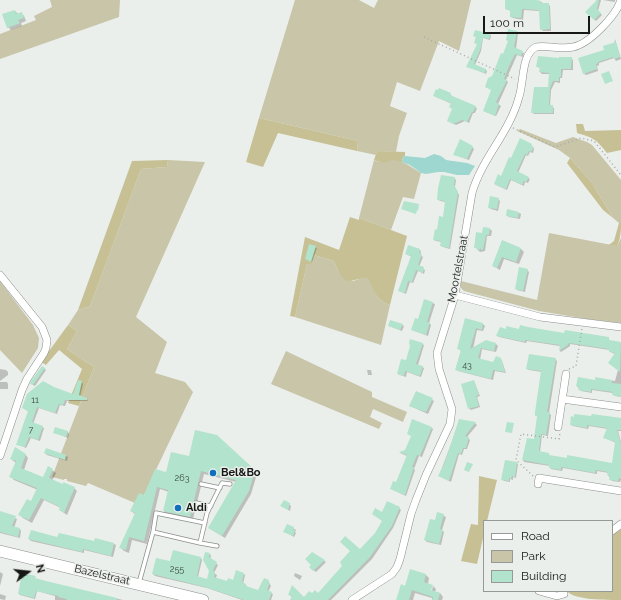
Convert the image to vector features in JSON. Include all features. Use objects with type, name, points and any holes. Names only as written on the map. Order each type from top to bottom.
[{"type":"main road","name":"Bazelstraat","points":[[0,551],[203,600]]},
{"type":"street","name":"Moortelstraat","points":[[352,600],[392,574],[397,567],[413,507],[450,424],[452,409],[439,369],[437,353],[455,295],[474,183],[508,124],[520,97],[527,55],[532,49],[540,46],[572,47],[585,43],[610,18],[621,0]]},
{"type":"street","points":[[0,275],[42,327],[47,340],[44,353],[27,379],[22,390],[0,456]]},
{"type":"street","points":[[455,295],[540,317],[621,327]]},
{"type":"street","points":[[558,427],[566,374]]},
{"type":"street","points":[[562,399],[621,407]]},
{"type":"street","points":[[537,479],[621,491]]},
{"type":"street","points":[[613,530],[621,524]]},
{"type":"street","points":[[543,592],[557,596],[565,595]]},
{"type":"lane","points":[[200,543],[207,513],[222,483],[230,484]]},
{"type":"lane","points":[[202,484],[220,488]]},
{"type":"lane","points":[[196,503],[211,506]]},
{"type":"lane","points":[[139,584],[153,532],[156,513],[205,523]]},
{"type":"lane","points":[[153,532],[217,546]]},
{"type":"path","points":[[424,37],[522,82]]},
{"type":"path","points":[[508,124],[555,147],[581,138],[594,141],[621,175]]},
{"type":"path","points":[[566,374],[569,369],[576,366],[583,322]]},
{"type":"path","points":[[537,479],[516,460],[521,434],[559,439],[560,432],[558,427]]},
{"type":"green space","points":[[50,0],[120,0],[119,17],[0,59],[0,34],[36,20],[34,16],[52,7]]},
{"type":"green space","points":[[295,0],[359,0],[374,8],[378,0],[471,0],[459,51],[439,41],[420,91],[397,82],[390,106],[407,113],[399,136],[396,152],[377,151],[376,155],[357,151],[358,141],[259,118]]},
{"type":"green space","points":[[520,129],[556,143],[573,137],[592,145],[621,180],[621,222],[619,223],[613,218],[592,183],[570,158],[559,150],[517,131]]},
{"type":"green space","points":[[168,160],[205,162],[136,317],[167,342],[155,373],[185,382],[193,392],[144,495],[135,503],[88,483],[86,486],[67,481],[67,479],[64,480],[52,477],[94,367],[67,349],[77,331],[68,325],[78,310],[90,306],[141,169],[167,167]]},
{"type":"green space","points":[[374,160],[380,162],[391,160],[398,161],[405,163],[421,173],[414,199],[403,197],[391,230],[359,218]]},
{"type":"green space","points":[[549,233],[617,246],[621,238],[621,323],[539,311],[464,291],[461,288],[461,281],[537,300]]},
{"type":"green space","points":[[314,255],[334,261],[339,273],[353,281],[369,278],[378,297],[390,305],[381,345],[295,317],[307,264]]},
{"type":"green space","points":[[0,281],[33,325],[39,338],[38,348],[22,373],[0,350]]},
{"type":"green space","points":[[286,351],[372,392],[372,397],[407,412],[403,422],[373,409],[370,417],[382,423],[379,429],[271,384]]},
{"type":"shaded area","points":[[259,118],[358,141],[357,151],[278,133],[263,167],[246,162]]},
{"type":"shaded area","points":[[576,124],[583,124],[585,131],[621,130],[621,150],[607,153],[594,140],[577,133]]},
{"type":"shaded area","points":[[377,151],[405,152],[405,156],[403,157],[402,162],[392,160],[384,163],[374,160]]},
{"type":"shaded area","points":[[570,158],[592,183],[613,218],[603,210],[567,163]]},
{"type":"shaded area","points":[[168,160],[167,167],[141,169],[90,306],[78,310],[132,161]]},
{"type":"shaded area","points":[[350,217],[359,220],[359,218],[407,236],[390,305],[378,297],[368,278],[346,281],[339,273],[334,261],[314,255],[311,264],[307,264],[295,317],[290,316],[305,237],[339,250]]},
{"type":"shaded area","points":[[621,222],[620,237],[617,246],[609,245],[614,241],[619,223]]},
{"type":"shaded area","points":[[68,325],[77,331],[67,349],[94,367],[79,406],[68,403],[82,369],[59,350],[46,365],[41,362]]},
{"type":"shaded area","points":[[479,476],[497,480],[487,520],[483,520],[483,538],[477,564],[461,561],[471,524],[478,525]]},
{"type":"shaded area","points":[[621,529],[621,600],[591,599],[570,594],[568,592],[613,592],[613,534]]},
{"type":"water","points":[[434,154],[441,156],[446,160],[467,163],[475,166],[469,175],[457,175],[444,172],[426,174],[421,173],[410,165],[402,162],[403,157],[405,156],[425,158]]},
{"type":"building","points":[[505,0],[536,0],[541,1],[541,3],[549,3],[550,29],[540,30],[539,10],[522,9],[521,18],[510,17],[510,10],[505,9]]},
{"type":"building","points":[[597,0],[599,0],[597,9],[601,13],[594,20],[585,12]]},
{"type":"building","points":[[15,10],[16,14],[22,12],[24,18],[18,20],[20,23],[7,28],[2,14]]},
{"type":"building","points":[[508,29],[517,31],[514,47],[523,51],[521,56],[515,54],[509,66],[504,79],[507,80],[496,102],[499,104],[495,116],[483,111],[491,90],[485,87],[488,78],[492,76],[501,53],[503,54],[508,41],[506,40]]},
{"type":"building","points":[[475,30],[491,34],[489,39],[483,38],[474,64],[486,69],[485,73],[466,67],[477,44],[474,43],[476,37],[473,36]]},
{"type":"building","points":[[616,42],[620,57],[614,59],[613,57],[598,62],[596,64],[597,69],[583,74],[578,58],[604,50],[603,46]]},
{"type":"building","points":[[538,56],[559,58],[572,57],[571,69],[561,69],[561,77],[559,77],[559,81],[553,81],[550,88],[549,105],[553,105],[553,113],[531,113],[534,87],[548,87],[549,73],[539,72],[540,67],[536,67]]},
{"type":"building","points":[[609,71],[613,81],[605,84],[601,74]]},
{"type":"building","points":[[439,88],[451,93],[450,95],[476,106],[467,122],[462,120],[453,124],[447,121],[452,109],[449,107],[451,103],[433,96],[436,89],[438,90]]},
{"type":"building","points":[[520,138],[532,144],[531,146],[534,147],[531,152],[529,151],[527,155],[525,154],[517,171],[529,177],[522,185],[510,179],[506,189],[494,184],[498,174],[501,176],[509,157],[511,158]]},
{"type":"building","points":[[460,139],[473,146],[467,159],[453,155]]},
{"type":"building","points":[[441,175],[455,177],[454,185],[458,192],[449,248],[440,246],[441,241],[433,240],[435,229],[437,230],[439,216],[443,217],[445,201],[437,200]]},
{"type":"building","points":[[490,196],[499,198],[497,209],[488,208]]},
{"type":"building","points":[[404,201],[419,204],[416,214],[401,209]]},
{"type":"building","points":[[507,209],[519,212],[518,218],[506,216]]},
{"type":"building","points":[[483,227],[490,228],[489,235],[486,235],[483,250],[480,249],[478,251],[474,248],[476,232],[482,233]]},
{"type":"building","points":[[502,240],[521,248],[516,262],[502,257],[497,268],[492,266]]},
{"type":"building","points":[[309,244],[316,246],[311,262],[305,259]]},
{"type":"building","points":[[408,245],[420,249],[419,253],[422,254],[418,265],[424,267],[423,273],[416,270],[412,282],[408,281],[405,293],[398,291],[411,256],[405,254]]},
{"type":"building","points":[[519,267],[528,269],[523,291],[515,289]]},
{"type":"building","points":[[424,299],[433,302],[427,322],[430,322],[426,335],[411,330],[415,318],[418,319]]},
{"type":"building","points":[[465,318],[483,323],[482,330],[476,328],[470,349],[486,340],[496,343],[494,351],[481,348],[478,358],[493,362],[496,356],[501,358],[505,372],[493,370],[491,379],[455,370],[461,350],[457,349]]},
{"type":"building","points":[[390,320],[403,324],[400,330],[388,326]]},
{"type":"building","points":[[520,325],[564,333],[565,330],[609,337],[609,340],[621,342],[620,372],[608,363],[615,353],[609,352],[609,349],[569,343],[559,351],[560,345],[525,340],[525,342],[496,336],[500,327],[506,329],[506,326],[519,329]]},
{"type":"building","points":[[410,339],[423,343],[416,364],[423,366],[420,376],[405,371],[404,376],[397,374],[401,359],[406,360],[410,346]]},
{"type":"building","points":[[529,354],[556,358],[547,412],[550,412],[546,435],[541,434],[539,451],[549,453],[549,455],[567,458],[567,455],[612,463],[615,442],[603,438],[607,428],[587,425],[587,428],[570,425],[571,416],[574,417],[574,414],[591,416],[592,414],[621,418],[621,430],[617,430],[621,444],[621,479],[619,478],[618,481],[609,480],[610,476],[607,475],[608,472],[596,470],[595,473],[561,467],[561,470],[549,468],[549,465],[522,460],[527,438],[534,439],[537,416],[535,416],[535,412],[541,371],[526,369]]},
{"type":"building","points":[[42,366],[45,368],[33,385],[30,384],[31,381]]},
{"type":"building","points":[[578,377],[595,380],[595,377],[612,380],[612,383],[621,384],[621,397],[612,395],[613,392],[591,389],[591,392],[578,390],[579,387],[576,386]]},
{"type":"building","points":[[78,380],[82,381],[79,395],[87,398],[87,400],[65,400],[63,405],[59,404],[55,413],[37,407],[32,422],[43,426],[38,440],[29,437],[25,447],[16,445],[28,411],[22,408],[27,394],[43,381],[73,394]]},
{"type":"building","points":[[474,380],[479,395],[476,396],[479,406],[468,409],[461,384]]},
{"type":"building","points":[[416,391],[433,398],[426,412],[409,406]]},
{"type":"building","points":[[412,419],[432,427],[420,456],[417,455],[412,467],[414,467],[405,495],[390,489],[393,481],[396,482],[407,455],[399,452],[405,450],[411,436],[407,434]]},
{"type":"building","points":[[459,419],[476,422],[465,436],[469,437],[466,448],[463,448],[461,454],[458,453],[449,481],[438,476],[445,462]]},
{"type":"building","points":[[507,422],[514,423],[512,433],[505,432]]},
{"type":"building","points":[[55,427],[68,431],[66,437],[53,433]]},
{"type":"building","points":[[195,430],[217,435],[255,470],[249,491],[222,536],[208,528],[236,480],[201,471],[190,517],[163,511],[168,490],[157,487],[144,541],[129,537],[126,550],[119,548],[135,513],[130,511],[139,493],[144,495],[155,469],[166,472],[171,452],[189,456]]},
{"type":"building","points":[[15,447],[26,454],[21,468],[43,477],[48,466],[53,469],[49,478],[75,487],[64,513],[59,510],[60,507],[41,498],[29,520],[18,515],[27,499],[31,501],[37,488],[9,477],[16,461],[10,459]]},
{"type":"building","points":[[46,448],[66,455],[65,460],[44,453]]},
{"type":"building","points":[[505,460],[517,462],[515,477],[512,476],[511,479],[509,478],[509,481],[501,480]]},
{"type":"building","points":[[467,462],[473,464],[469,472],[464,470]]},
{"type":"building","points":[[284,500],[290,503],[288,510],[280,506]]},
{"type":"building","points":[[387,501],[400,507],[392,526],[370,557],[328,600],[290,600],[292,596],[288,595],[292,585],[304,597],[309,591],[312,593],[315,590],[318,593],[342,566],[340,562],[350,551],[340,542],[345,536],[360,549],[375,533],[382,521],[372,514],[375,508],[382,512]]},
{"type":"building","points":[[0,511],[16,516],[12,526],[20,528],[18,537],[0,532]]},
{"type":"building","points":[[437,512],[444,514],[440,529],[443,530],[439,544],[424,540],[430,519],[435,520]]},
{"type":"building","points":[[287,524],[294,527],[293,530],[295,530],[293,536],[283,532]]},
{"type":"building","points":[[31,530],[57,537],[59,533],[94,541],[95,538],[114,543],[111,556],[83,549],[82,552],[28,539]]},
{"type":"building","points":[[173,550],[201,557],[197,576],[207,579],[209,571],[203,560],[205,552],[210,553],[209,557],[217,562],[213,570],[215,573],[214,577],[227,581],[228,578],[233,580],[236,570],[244,573],[242,582],[246,584],[246,586],[258,590],[264,578],[269,580],[268,583],[270,583],[267,590],[272,592],[269,600],[244,600],[205,587],[152,574],[156,558],[170,561]]},
{"type":"building","points":[[312,552],[325,560],[313,571],[309,567],[311,565],[305,559]]},
{"type":"building","points":[[410,569],[426,574],[424,582],[433,585],[431,590],[440,593],[438,600],[432,600],[433,597],[412,590],[409,600],[396,600],[401,584],[405,586]]},
{"type":"building","points":[[22,573],[36,576],[35,578],[46,581],[117,598],[117,600],[66,600],[67,599],[58,597],[59,596],[36,591],[34,598],[18,594]]},
{"type":"place","name":"Bel&Bo","points":[[213,473]]},
{"type":"place","name":"Aldi","points":[[178,508]]}]
